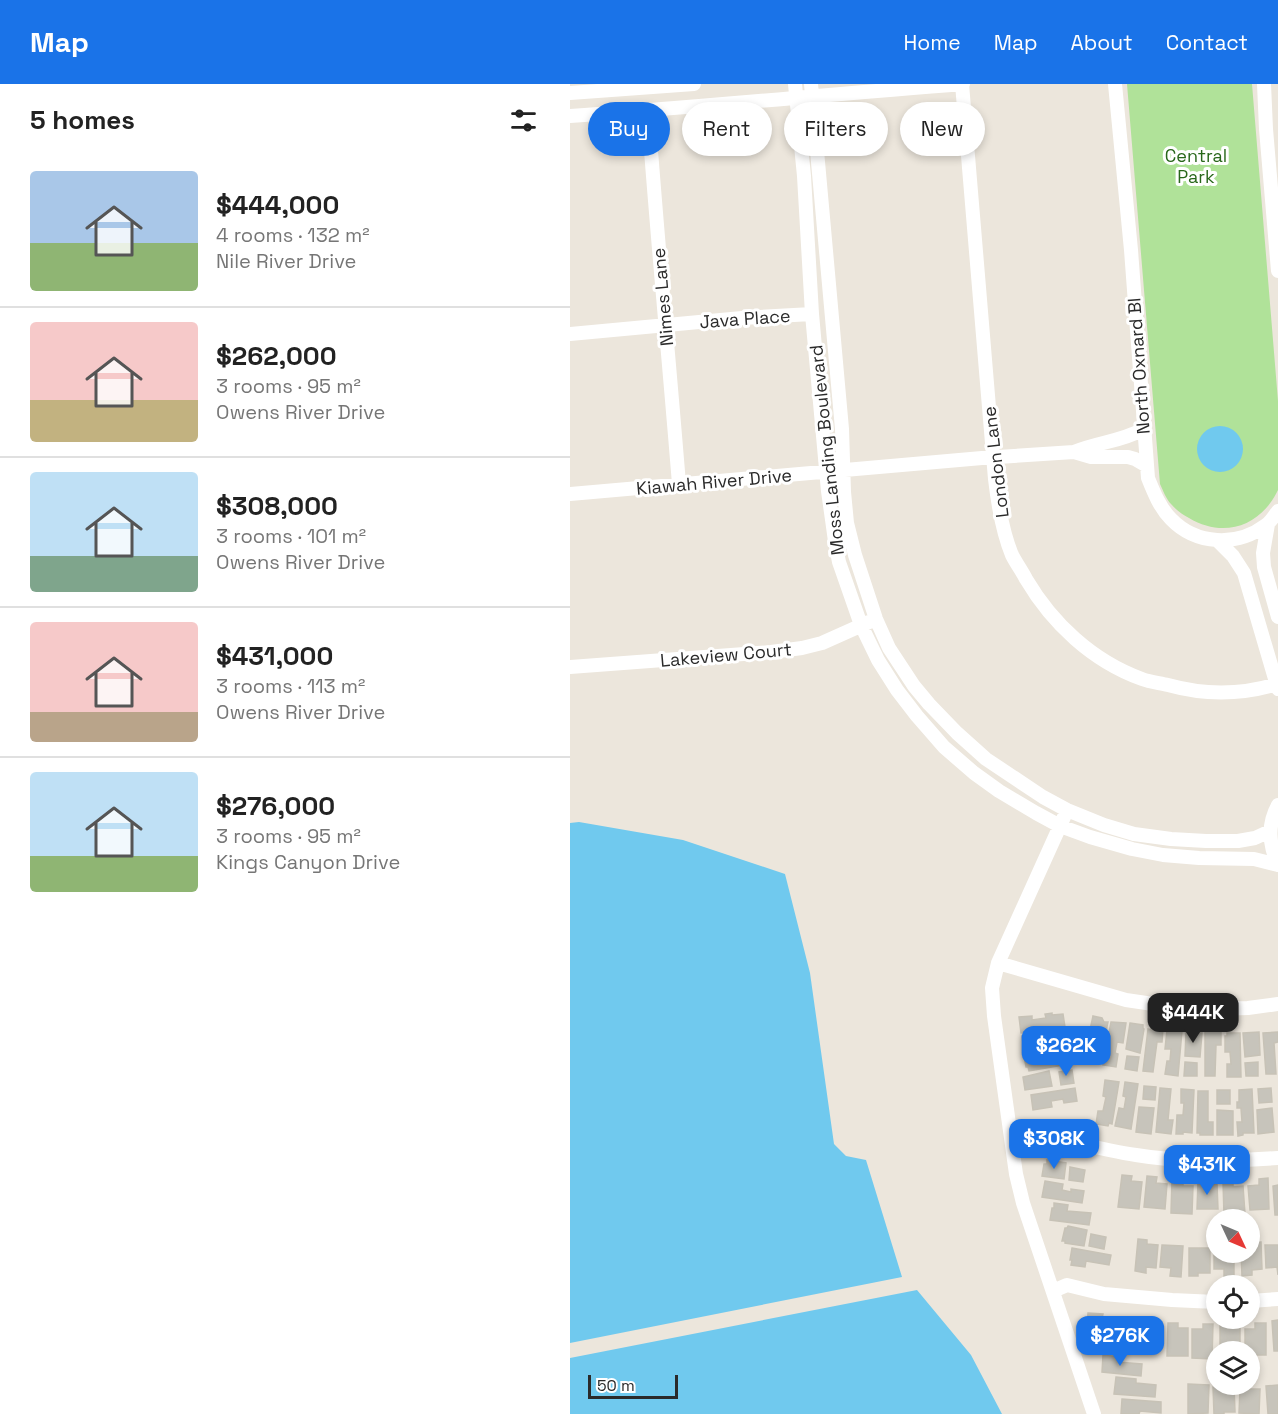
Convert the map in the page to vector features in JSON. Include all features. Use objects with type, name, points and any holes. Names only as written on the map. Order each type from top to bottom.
[{"type":"street","points":[[570,93],[693,84]]},
{"type":"street","points":[[670,108],[796,91],[962,84]]},
{"type":"street","name":"London Lane","points":[[962,84],[993,457],[1000,517],[1013,556],[1038,598],[1065,629],[1088,650],[1115,667],[1142,679],[1190,691],[1233,693],[1277,686]]},
{"type":"street","points":[[1264,84],[1278,271]]},
{"type":"street","name":"North Oxnard Bl","points":[[1113,85],[1130,239],[1148,478],[1155,496],[1172,520],[1186,531],[1200,537],[1218,541],[1237,539],[1268,524],[1278,511]]},
{"type":"street","name":"Moss Landing Boulevard","points":[[812,90],[842,429],[847,523],[876,619],[889,648],[915,686],[957,733],[1001,770],[1067,810],[1134,834],[1171,839],[1238,840],[1255,838],[1270,831]]},
{"type":"street","name":"Moss Landing Boulevard","points":[[796,91],[804,176],[812,314],[828,491],[839,562],[861,626],[878,660],[916,716],[944,747],[974,774],[1060,826],[1090,837],[1153,853],[1199,858],[1254,859],[1278,865]]},
{"type":"street","points":[[570,116],[588,115]]},
{"type":"street","name":"Nimes Lane","points":[[651,156],[679,484]]},
{"type":"street","name":"Java Place","points":[[570,334],[812,314]]},
{"type":"street","name":"Kiawah River Drive","points":[[1074,452],[1090,445],[1129,437],[1144,429]]},
{"type":"street","name":"Kiawah River Drive","points":[[570,494],[1074,452],[1091,456],[1128,457],[1147,466]]},
{"type":"street","points":[[1268,524],[1263,553],[1264,567],[1278,617]]},
{"type":"street","points":[[1218,541],[1233,556],[1244,573],[1277,686]]},
{"type":"street","name":"Lakeview Court","points":[[570,667],[792,650],[822,643],[876,619]]},
{"type":"street","points":[[1278,805],[1273,814],[1270,831],[1271,849],[1278,865]]},
{"type":"street","points":[[1067,810],[998,963],[992,988],[1016,1174],[1023,1203],[1094,1414]]},
{"type":"street","points":[[998,963],[1126,1000],[1180,1008],[1248,1008],[1278,1004]]},
{"type":"street","points":[[1011,1131],[1026,1130],[1139,1156],[1179,1160],[1231,1161],[1278,1158]]},
{"type":"street","points":[[1053,1291],[1067,1286],[1104,1294],[1206,1302]]},
{"type":"street","points":[[1260,1300],[1278,1299]]},
{"type":"green space","name":"Central Park","points":[[1127,84],[1252,84],[1278,401],[1278,490],[1262,513],[1252,520],[1228,528],[1215,528],[1189,518],[1169,502],[1160,484]]},
{"type":"water","points":[[1220,426],[1236,433],[1243,449],[1236,465],[1220,472],[1204,465],[1197,449],[1204,433]]},
{"type":"water","points":[[579,822],[683,840],[785,874],[810,973],[834,1144],[846,1156],[866,1160],[902,1277],[570,1343],[570,823]]},
{"type":"water","points":[[917,1290],[971,1355],[1002,1414],[570,1414],[570,1358]]},
{"type":"building","points":[[1052,1013],[1052,1015],[1063,1014],[1065,1027],[1021,1033],[1019,1017],[1032,1016],[1032,1020],[1046,1018],[1045,1014]]},
{"type":"building","points":[[1093,1016],[1108,1022],[1099,1064],[1086,1061],[1088,1046],[1092,1046],[1095,1031],[1090,1030]]},
{"type":"building","points":[[1111,1022],[1126,1023],[1123,1043],[1117,1042],[1116,1067],[1103,1065]]},
{"type":"building","points":[[1130,1023],[1143,1025],[1140,1053],[1126,1049]]},
{"type":"building","points":[[1151,1027],[1163,1028],[1162,1042],[1157,1042],[1153,1072],[1143,1071],[1148,1029],[1151,1030]]},
{"type":"building","points":[[1066,1030],[1067,1043],[1042,1044],[1043,1049],[1024,1051],[1022,1036]]},
{"type":"building","points":[[1167,1030],[1182,1031],[1178,1076],[1165,1074],[1167,1061],[1170,1061],[1171,1049],[1165,1049]]},
{"type":"building","points":[[1205,1030],[1221,1030],[1221,1045],[1216,1045],[1215,1076],[1205,1076]]},
{"type":"building","points":[[1186,1032],[1202,1033],[1200,1057],[1185,1056]]},
{"type":"building","points":[[1259,1032],[1260,1055],[1245,1057],[1243,1033]]},
{"type":"building","points":[[1278,1032],[1278,1042],[1274,1043],[1276,1074],[1266,1074],[1263,1033]]},
{"type":"building","points":[[1227,1033],[1240,1033],[1241,1077],[1227,1077],[1227,1064],[1231,1064],[1230,1052],[1225,1052]]},
{"type":"building","points":[[1059,1051],[1059,1053],[1068,1052],[1070,1064],[1029,1071],[1026,1067],[1024,1056],[1037,1054],[1038,1059],[1053,1057],[1052,1052]]},
{"type":"building","points":[[1127,1056],[1139,1057],[1137,1071],[1125,1069]]},
{"type":"building","points":[[1185,1062],[1197,1063],[1197,1076],[1184,1076]]},
{"type":"building","points":[[1258,1062],[1258,1076],[1246,1076],[1245,1063]]},
{"type":"building","points":[[1072,1070],[1074,1083],[1061,1085],[1059,1072]]},
{"type":"building","points":[[1049,1071],[1052,1086],[1025,1090],[1023,1077]]},
{"type":"building","points":[[1105,1080],[1119,1082],[1112,1124],[1109,1123],[1108,1126],[1096,1124],[1098,1111],[1103,1111],[1106,1097],[1103,1096]]},
{"type":"building","points":[[1125,1082],[1138,1084],[1131,1129],[1115,1126],[1119,1108],[1124,1109]]},
{"type":"building","points":[[1144,1086],[1156,1087],[1155,1100],[1143,1099]]},
{"type":"building","points":[[1075,1088],[1077,1101],[1064,1103],[1063,1099],[1051,1101],[1052,1107],[1033,1110],[1031,1095]]},
{"type":"building","points":[[1160,1088],[1171,1089],[1168,1120],[1173,1120],[1171,1134],[1156,1132]]},
{"type":"building","points":[[1271,1088],[1272,1102],[1259,1103],[1258,1089]]},
{"type":"building","points":[[1181,1089],[1194,1090],[1192,1133],[1176,1134],[1177,1115],[1183,1115],[1184,1103],[1181,1103]]},
{"type":"building","points":[[1252,1089],[1254,1133],[1243,1133],[1238,1136],[1237,1122],[1242,1122],[1241,1108],[1237,1108],[1239,1090]]},
{"type":"building","points":[[1217,1090],[1230,1090],[1230,1104],[1217,1104]]},
{"type":"building","points":[[1198,1091],[1208,1091],[1208,1122],[1213,1122],[1213,1135],[1197,1133]]},
{"type":"building","points":[[1139,1107],[1154,1108],[1151,1134],[1136,1132]]},
{"type":"building","points":[[1272,1108],[1274,1132],[1258,1134],[1257,1110]]},
{"type":"building","points":[[1217,1110],[1233,1111],[1233,1135],[1217,1135]]},
{"type":"building","points":[[1047,1160],[1066,1163],[1064,1179],[1042,1176]]},
{"type":"building","points":[[1070,1167],[1085,1170],[1083,1182],[1069,1180]]},
{"type":"building","points":[[1122,1175],[1132,1176],[1131,1181],[1142,1182],[1139,1209],[1118,1207]]},
{"type":"building","points":[[1147,1176],[1157,1177],[1156,1183],[1167,1184],[1165,1209],[1144,1207]]},
{"type":"building","points":[[1268,1178],[1269,1209],[1250,1209],[1248,1186],[1259,1185],[1259,1179]]},
{"type":"building","points":[[1172,1180],[1183,1180],[1183,1186],[1193,1186],[1192,1214],[1171,1213]]},
{"type":"building","points":[[1045,1181],[1063,1184],[1062,1190],[1084,1191],[1082,1203],[1042,1197]]},
{"type":"building","points":[[1198,1182],[1217,1184],[1218,1209],[1197,1209]]},
{"type":"building","points":[[1223,1182],[1233,1182],[1233,1187],[1243,1186],[1245,1209],[1224,1209]]},
{"type":"building","points":[[1278,1185],[1278,1215],[1275,1215],[1273,1186]]},
{"type":"building","points":[[1054,1203],[1068,1205],[1067,1211],[1091,1213],[1089,1225],[1050,1220]]},
{"type":"building","points":[[1068,1226],[1087,1230],[1084,1246],[1062,1241],[1065,1228]]},
{"type":"building","points":[[1091,1234],[1106,1237],[1104,1249],[1089,1246]]},
{"type":"building","points":[[1138,1239],[1147,1240],[1147,1244],[1158,1245],[1156,1268],[1146,1267],[1146,1273],[1135,1271]]},
{"type":"building","points":[[1261,1242],[1262,1269],[1252,1270],[1252,1275],[1242,1275],[1241,1263],[1260,1263]]},
{"type":"building","points":[[1162,1245],[1183,1246],[1181,1277],[1170,1276],[1171,1268],[1160,1267]]},
{"type":"building","points":[[1265,1245],[1278,1245],[1278,1275],[1277,1267],[1266,1268]]},
{"type":"building","points":[[1072,1248],[1111,1255],[1109,1265],[1086,1261],[1085,1267],[1071,1265]]},
{"type":"building","points":[[1189,1248],[1206,1248],[1206,1263],[1210,1263],[1210,1273],[1189,1276]]},
{"type":"building","points":[[1214,1263],[1234,1263],[1234,1275],[1224,1275],[1224,1269],[1214,1269]]},
{"type":"building","points":[[1088,1313],[1103,1314],[1102,1318],[1127,1320],[1126,1331],[1087,1329]]},
{"type":"building","points":[[1278,1320],[1278,1351],[1274,1351],[1272,1321]]},
{"type":"building","points":[[1168,1323],[1178,1323],[1178,1328],[1188,1328],[1188,1356],[1167,1356]]},
{"type":"building","points":[[1260,1323],[1266,1323],[1266,1355],[1260,1355],[1260,1341],[1245,1341],[1245,1329],[1260,1329]]},
{"type":"building","points":[[1203,1324],[1206,1324],[1206,1329],[1213,1329],[1213,1341],[1206,1341],[1206,1359],[1192,1358],[1192,1329],[1203,1329]]},
{"type":"building","points":[[1220,1329],[1240,1329],[1240,1341],[1220,1341]]},
{"type":"building","points":[[1100,1336],[1141,1339],[1140,1354],[1099,1351]]},
{"type":"building","points":[[1103,1355],[1118,1357],[1117,1362],[1142,1364],[1141,1376],[1102,1372]]},
{"type":"building","points":[[1116,1377],[1136,1379],[1136,1383],[1156,1385],[1155,1397],[1114,1394]]},
{"type":"building","points":[[1188,1384],[1206,1385],[1206,1395],[1209,1395],[1208,1413],[1188,1414]]},
{"type":"building","points":[[1278,1385],[1278,1414],[1268,1414],[1266,1386]]},
{"type":"building","points":[[1213,1395],[1234,1395],[1235,1412],[1214,1414]]},
{"type":"building","points":[[1240,1395],[1260,1395],[1259,1414],[1239,1413]]},
{"type":"building","points":[[1122,1399],[1161,1402],[1161,1413],[1140,1411],[1139,1414],[1121,1414]]}]
